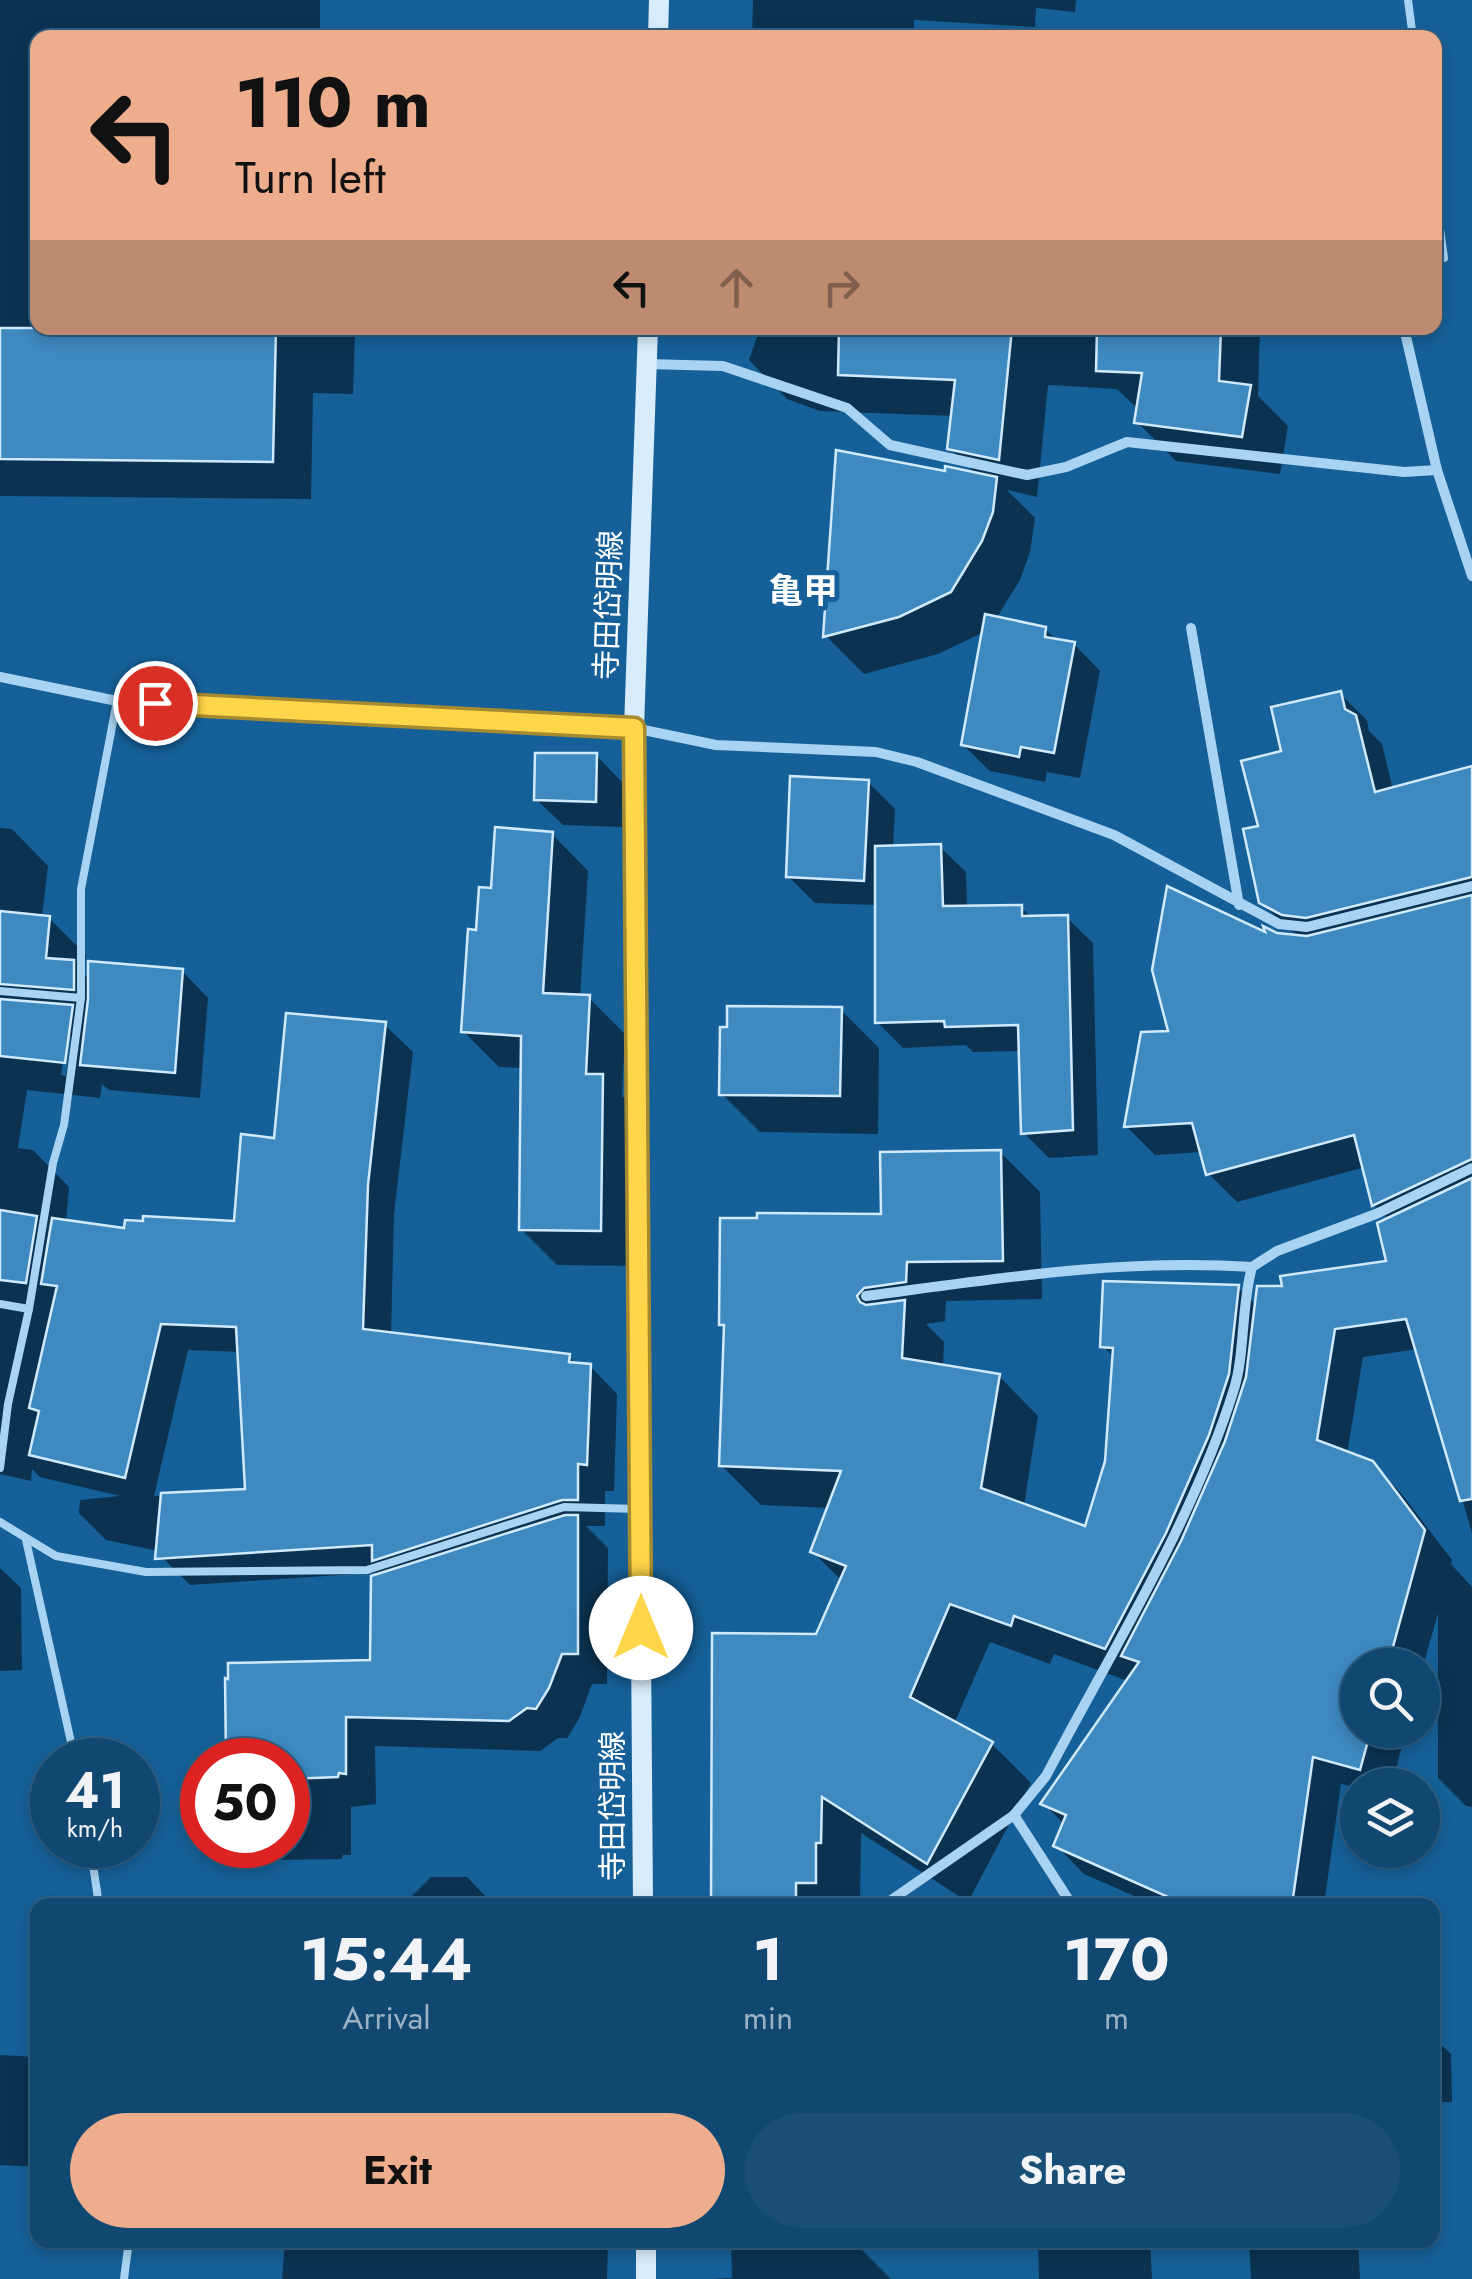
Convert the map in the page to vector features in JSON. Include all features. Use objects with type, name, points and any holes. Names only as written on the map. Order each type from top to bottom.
[{"type":"main road","points":[[658,30],[659,0]]},
{"type":"main road","name":"寺田岱明線","points":[[643,1898],[634,728],[648,335]]},
{"type":"main road","points":[[646,2248],[646,2279]]},
{"type":"street","points":[[1406,335],[1437,470],[1472,576]]},
{"type":"street","points":[[646,364],[723,366],[847,408],[890,445],[1027,475],[1066,467],[1128,442],[1404,472],[1437,470]]},
{"type":"street","points":[[1191,628],[1239,905]]},
{"type":"street","points":[[0,677],[116,701],[634,728],[716,745],[876,752],[917,762],[1114,836],[1279,924],[1306,927],[1472,886]]},
{"type":"street","points":[[866,1296],[1068,1269],[1252,1267],[1277,1252],[1376,1214],[1472,1168]]},
{"type":"street","points":[[894,1898],[1014,1815],[1046,1776],[1193,1498],[1236,1385],[1244,1297],[1252,1267]]},
{"type":"street","points":[[1014,1815],[1067,1898]]},
{"type":"lane","points":[[1408,0],[1413,30]]},
{"type":"lane","points":[[1442,243],[1444,258]]},
{"type":"lane","points":[[0,1468],[8,1404],[53,1164],[64,1125],[80,998],[81,889],[116,701]]},
{"type":"lane","points":[[0,990],[80,998]]},
{"type":"lane","points":[[0,1304],[28,1309]]},
{"type":"lane","points":[[0,1522],[56,1556],[146,1572],[367,1570],[564,1507],[640,1509]]},
{"type":"lane","points":[[26,1540],[70,1738]]},
{"type":"lane","points":[[93,1868],[98,1898]]},
{"type":"lane","points":[[124,2279],[128,2248]]},
{"type":"building","points":[[0,328],[30,328],[30,335],[276,335],[273,462],[0,459]]},
{"type":"building","points":[[839,335],[1011,335],[999,460],[947,449],[955,380],[838,375]]},
{"type":"building","points":[[1097,335],[1221,335],[1219,381],[1251,385],[1242,437],[1134,423],[1142,373],[1096,371]]},
{"type":"building","points":[[836,450],[997,477],[993,512],[982,541],[951,592],[899,617],[823,637]]},
{"type":"building","points":[[985,614],[1046,627],[1045,637],[1075,642],[1054,753],[1021,747],[1019,757],[961,745]]},
{"type":"building","points":[[1341,691],[1345,709],[1356,715],[1375,792],[1472,766],[1472,877],[1306,918],[1282,915],[1259,903],[1243,829],[1258,826],[1241,761],[1281,751],[1271,707]]},
{"type":"building","points":[[535,753],[597,753],[596,802],[534,800]]},
{"type":"building","points":[[790,776],[869,780],[864,881],[786,877]]},
{"type":"building","points":[[495,827],[553,832],[543,993],[590,995],[586,1074],[603,1074],[601,1231],[519,1230],[521,1036],[461,1032],[468,929],[476,930],[479,887],[491,888]]},
{"type":"building","points":[[941,844],[943,906],[1022,905],[1022,916],[1068,915],[1073,1130],[1021,1134],[1018,1025],[945,1027],[944,1021],[875,1023],[875,846]]},
{"type":"building","points":[[1167,886],[1265,932],[1263,926],[1277,933],[1307,936],[1472,895],[1472,1159],[1372,1206],[1354,1135],[1206,1175],[1192,1123],[1124,1127],[1141,1032],[1168,1031],[1152,970]]},
{"type":"building","points":[[0,911],[50,916],[46,958],[74,960],[74,990],[0,984]]},
{"type":"building","points":[[88,961],[183,969],[175,1073],[80,1065]]},
{"type":"building","points":[[0,999],[73,1005],[65,1063],[0,1056]]},
{"type":"building","points":[[727,1006],[842,1007],[840,1096],[719,1095],[720,1027],[727,1027]]},
{"type":"building","points":[[286,1013],[386,1022],[368,1185],[363,1329],[570,1354],[569,1362],[591,1364],[587,1465],[578,1464],[578,1500],[562,1500],[372,1561],[372,1545],[155,1559],[161,1493],[245,1489],[236,1327],[161,1324],[125,1478],[29,1455],[39,1411],[29,1408],[57,1286],[41,1284],[52,1218],[124,1228],[125,1220],[143,1221],[143,1216],[234,1221],[241,1134],[274,1138]]},
{"type":"building","points":[[1001,1150],[1003,1261],[907,1262],[906,1282],[864,1288],[857,1296],[866,1305],[905,1300],[902,1358],[1000,1374],[981,1488],[1085,1526],[1105,1461],[1113,1348],[1100,1347],[1103,1281],[1239,1285],[1229,1374],[1209,1435],[1166,1533],[1105,1649],[1014,1616],[1011,1626],[950,1604],[910,1697],[993,1742],[927,1864],[822,1797],[816,1883],[796,1883],[796,1898],[711,1898],[712,1633],[816,1634],[846,1566],[810,1552],[841,1471],[719,1466],[724,1325],[719,1325],[720,1218],[757,1218],[757,1213],[881,1214],[880,1152]]},
{"type":"building","points":[[1472,1178],[1472,1499],[1460,1501],[1406,1319],[1335,1329],[1317,1440],[1373,1461],[1425,1530],[1393,1648],[1340,1648],[1340,1748],[1366,1748],[1361,1768],[1313,1757],[1293,1898],[1170,1898],[1053,1846],[1066,1815],[1040,1804],[1139,1662],[1121,1656],[1181,1541],[1225,1441],[1246,1377],[1257,1286],[1282,1286],[1280,1276],[1386,1261],[1377,1223]]},
{"type":"building","points":[[0,1210],[37,1216],[26,1283],[0,1280]]},
{"type":"building","points":[[565,1515],[578,1515],[578,1654],[562,1654],[536,1709],[527,1708],[509,1721],[346,1717],[346,1774],[339,1773],[338,1777],[310,1778],[310,1738],[226,1738],[228,1663],[370,1660],[371,1576]]},
{"type":"district","name":"亀甲","points":[[803,591]]},
{"type":"route","points":[[155,703],[634,728],[641,1628]]}]
